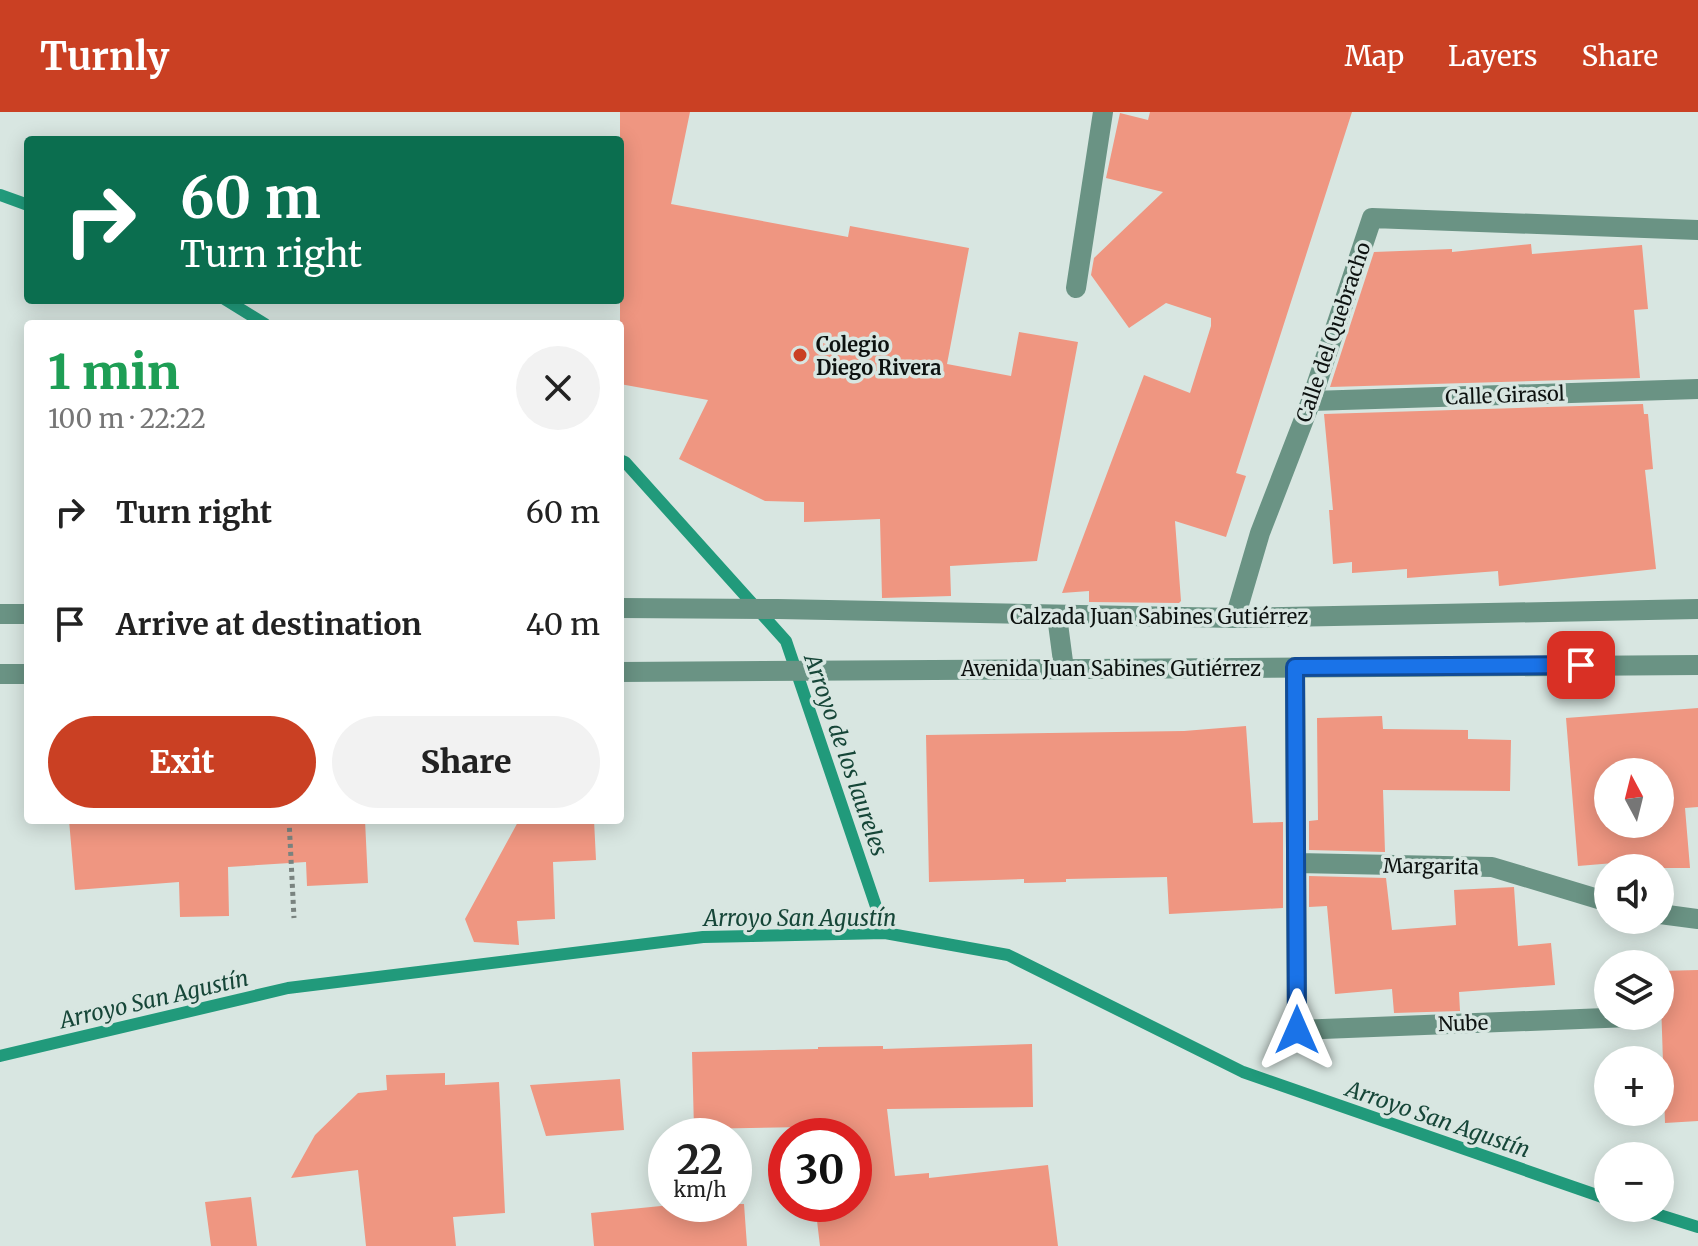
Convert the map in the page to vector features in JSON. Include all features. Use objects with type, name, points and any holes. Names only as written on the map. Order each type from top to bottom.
[{"type":"street","points":[[1076,288],[1103,112]]},
{"type":"street","name":"Calle del Quebracho","points":[[1235,618],[1260,533],[1311,401],[1372,218],[1698,230]]},
{"type":"street","name":"Calle Girasol","points":[[1311,401],[1698,389]]},
{"type":"street","name":"Calzada Juan Sabines Gutiérrez","points":[[624,608],[1235,618],[1698,609]]},
{"type":"street","points":[[0,614],[24,614]]},
{"type":"street","points":[[1057,616],[1064,669]]},
{"type":"street","name":"Avenida Juan Sabines Gutiérrez","points":[[624,672],[1698,665]]},
{"type":"street","points":[[1295,667],[1297,863]]},
{"type":"street","points":[[0,674],[24,674]]},
{"type":"street","name":"Margarita","points":[[1297,863],[1492,867],[1594,898]]},
{"type":"street","name":"Nube","points":[[1297,863],[1297,1030],[1594,1018]]},
{"type":"street","points":[[1674,916],[1698,919]]},
{"type":"path","points":[[289,824],[294,918]]},
{"type":"building","points":[[620,112],[690,112],[671,204],[848,237],[850,226],[969,248],[947,364],[1011,376],[1019,332],[1078,342],[1037,561],[950,566],[951,596],[882,598],[880,519],[804,522],[804,502],[765,501],[679,459],[708,400],[624,385],[624,320],[620,320],[620,304],[624,304],[624,136],[620,136]]},
{"type":"building","points":[[1150,112],[1352,112],[1236,473],[1246,476],[1226,537],[1175,521],[1179,603],[1089,602],[1089,591],[1062,593],[1144,375],[1190,393],[1211,326],[1211,318],[1166,303],[1129,328],[1091,275],[1094,258],[1163,192],[1106,178],[1120,113],[1148,120]]},
{"type":"building","points":[[1531,244],[1532,254],[1642,245],[1648,309],[1634,310],[1640,378],[1330,387],[1374,252],[1452,249],[1452,252]]},
{"type":"building","points":[[1643,404],[1644,414],[1648,414],[1653,469],[1645,470],[1656,569],[1499,586],[1498,571],[1407,578],[1407,569],[1352,573],[1352,562],[1333,564],[1329,510],[1333,510],[1324,414]]},
{"type":"building","points":[[1698,708],[1698,807],[1685,808],[1690,868],[1674,868],[1674,854],[1594,854],[1594,865],[1578,866],[1566,718]]},
{"type":"building","points":[[1382,716],[1383,729],[1468,730],[1468,739],[1511,740],[1510,791],[1383,790],[1385,852],[1309,850],[1309,821],[1318,820],[1317,718]]},
{"type":"building","points":[[1246,726],[1253,823],[1283,822],[1283,908],[1169,914],[1167,877],[1024,883],[1024,879],[929,882],[926,735],[1184,731]]},
{"type":"building","points":[[69,824],[365,824],[368,883],[307,886],[306,862],[228,867],[229,916],[180,917],[179,882],[75,890]]},
{"type":"building","points":[[517,824],[594,824],[596,860],[553,862],[555,919],[517,921],[519,945],[474,942],[465,919]]},
{"type":"building","points":[[1309,876],[1386,878],[1392,930],[1456,925],[1454,890],[1514,887],[1518,946],[1551,943],[1555,985],[1459,992],[1460,1011],[1394,1013],[1392,989],[1335,994],[1327,906],[1309,907]]},
{"type":"building","points":[[1698,970],[1698,1121],[1674,1122],[1674,1046],[1662,1046],[1662,1030],[1674,1030],[1674,971]]},
{"type":"building","points":[[1032,1044],[1033,1107],[887,1109],[895,1176],[929,1173],[929,1178],[1048,1165],[1058,1246],[820,1246],[817,1222],[872,1222],[872,1118],[768,1118],[768,1128],[752,1128],[752,1118],[694,1118],[692,1052],[818,1047],[883,1046],[883,1049]]},
{"type":"building","points":[[445,1073],[445,1085],[499,1082],[505,1213],[453,1217],[456,1246],[366,1246],[358,1170],[291,1178],[315,1135],[358,1093],[387,1090],[386,1075]]},
{"type":"building","points":[[620,1079],[624,1130],[546,1136],[530,1085]]},
{"type":"building","points":[[251,1197],[257,1246],[211,1246],[205,1202]]},
{"type":"building","points":[[648,1207],[648,1222],[745,1222],[747,1246],[594,1246],[591,1213]]},
{"type":"waterway","name":"Arroyo de los laureles","points":[[0,195],[24,204]]},
{"type":"waterway","name":"Arroyo de los laureles","points":[[232,304],[258,320]]},
{"type":"waterway","name":"Arroyo de los laureles","points":[[624,462],[786,641],[885,933]]},
{"type":"waterway","name":"Arroyo San Agustín","points":[[0,1056],[288,988],[703,937],[885,933],[1008,955],[1243,1072],[1594,1194]]},
{"type":"waterway","name":"Arroyo San Agustín","points":[[1674,1220],[1698,1227]]},
{"type":"place","name":"Colegio Diego Rivera","points":[[800,355]]},
{"type":"route","points":[[1297,1030],[1295,667],[1581,665]]}]
